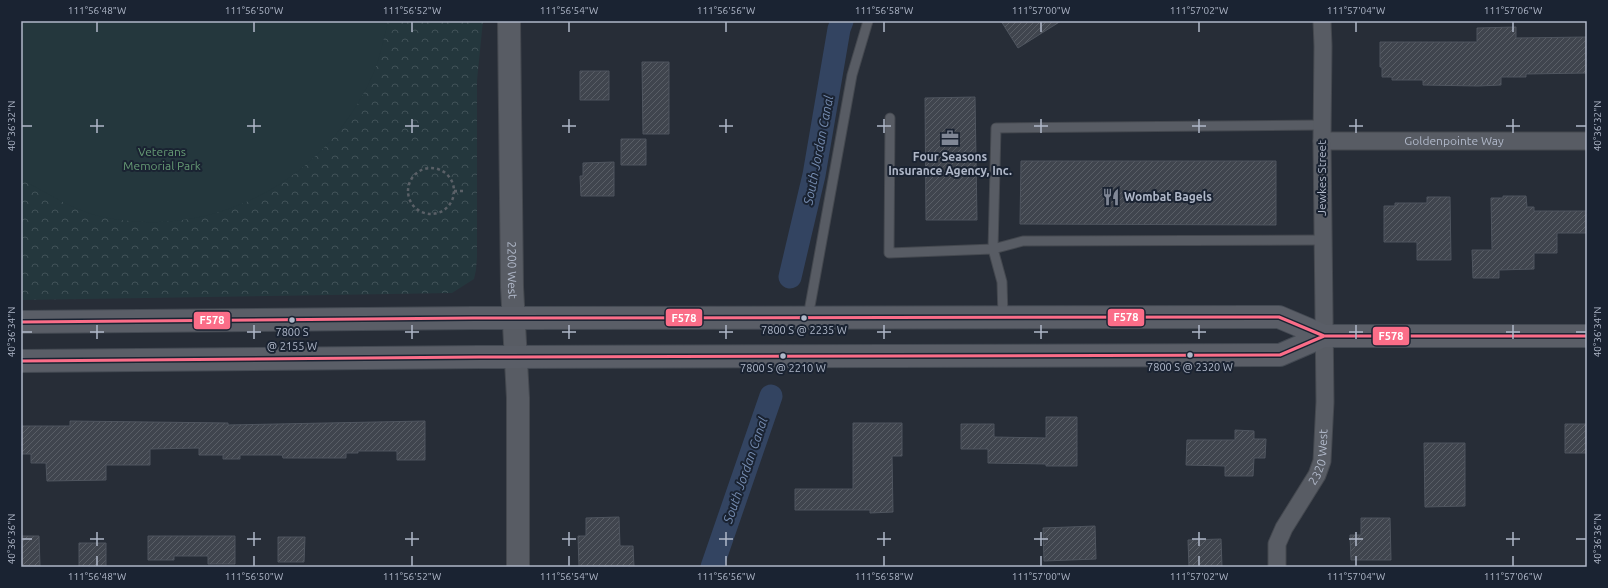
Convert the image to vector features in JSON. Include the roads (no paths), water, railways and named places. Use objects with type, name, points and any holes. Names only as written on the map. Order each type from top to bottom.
[{"type":"main road","points":[[21,322],[1279,317],[1324,336],[1587,336]]},
{"type":"main road","points":[[21,361],[516,357],[1280,355],[1324,336]]},
{"type":"street","name":"2200 West","points":[[509,21],[514,319],[518,398],[518,567]]},
{"type":"street","name":"Jewkes Street","points":[[1322,21],[1324,336]]},
{"type":"street","name":"Goldenpointe Way","points":[[1322,133],[1587,141]]},
{"type":"street","name":"2320 West","points":[[1277,567],[1277,544],[1284,528],[1317,475],[1322,461],[1325,402],[1324,336]]},
{"type":"lane","points":[[808,319],[852,75],[868,21]]},
{"type":"lane","points":[[890,118],[888,254],[993,249],[1022,241],[1323,240]]},
{"type":"lane","points":[[1003,317],[1002,282],[993,249],[996,128],[1322,133]]},
{"type":"waterway","name":"South Jordan Canal","points":[[790,277],[814,175],[839,29],[842,21]]},
{"type":"waterway","name":"South Jordan Canal","points":[[712,567],[771,396]]},
{"type":"place","name":"Four Seasons Insurance Agency, Inc.","points":[[950,138]]},
{"type":"place","name":"Wombat Bagels","points":[[1111,197]]},
{"type":"place","name":"7800 S @ 2235 W","points":[[804,318]]},
{"type":"place","name":"7800 S @ 2155 W","points":[[292,320]]},
{"type":"place","name":"7800 S @ 2320 W","points":[[1190,355]]},
{"type":"place","name":"7800 S @ 2210 W","points":[[783,356]]},
{"type":"park label","name":"Veterans Memorial Park","points":[[162,159]]}]
